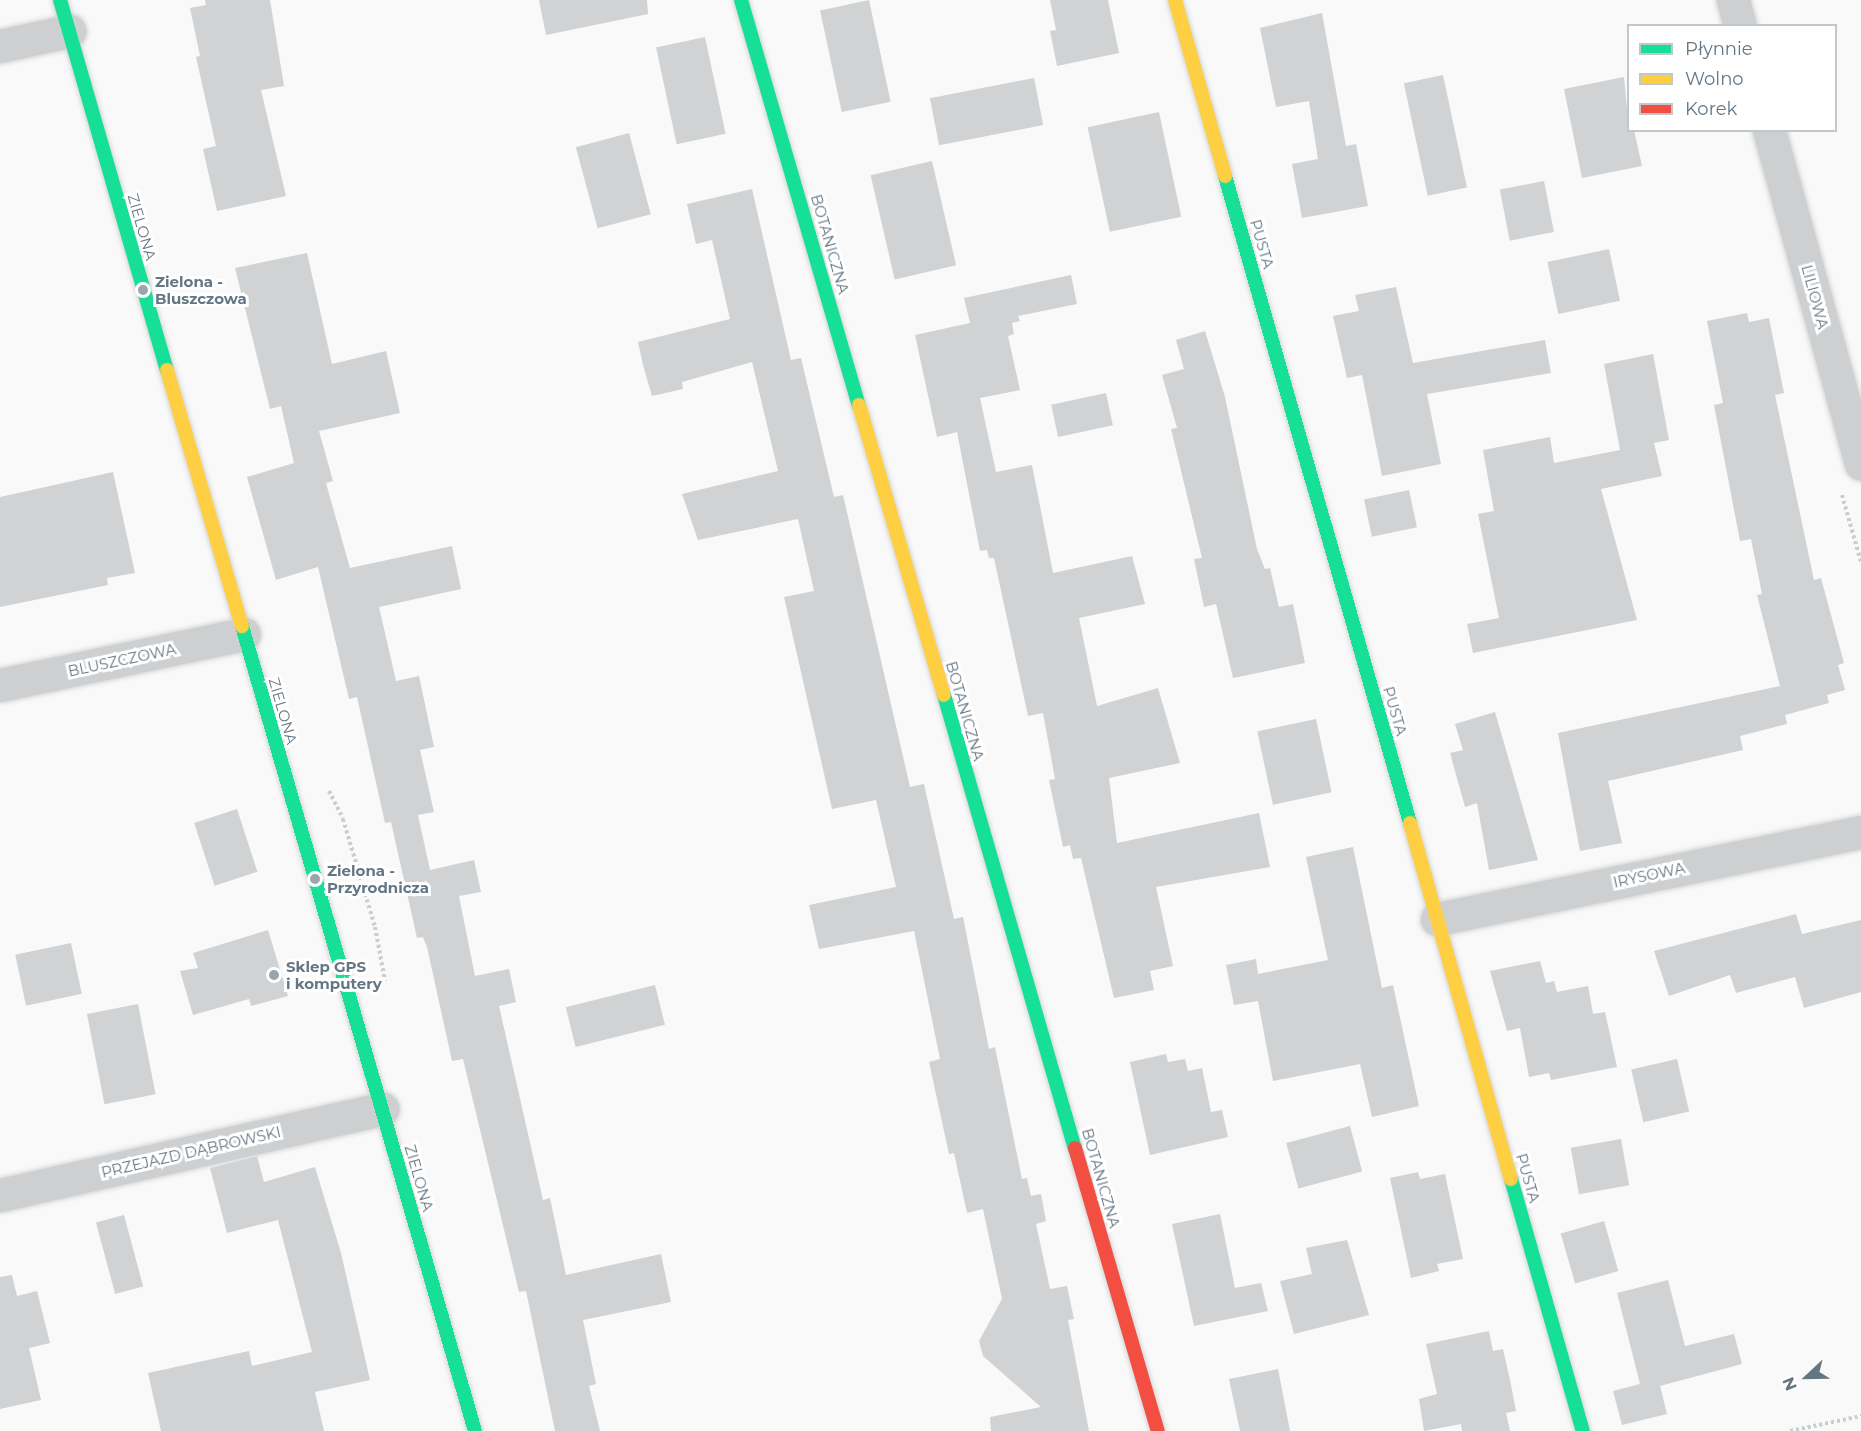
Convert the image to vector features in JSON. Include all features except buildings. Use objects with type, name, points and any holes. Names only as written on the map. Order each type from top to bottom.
[{"type":"street","name":"ZIELONA","points":[[60,0],[475,1431]]},
{"type":"street","name":"BOTANICZNA","points":[[741,0],[1158,1431]]},
{"type":"street","name":"PUSTA","points":[[1175,0],[1583,1431]]},
{"type":"street","points":[[1733,0],[1739,24]]},
{"type":"street","points":[[0,46],[69,31]]},
{"type":"street","name":"LILIOWA","points":[[1770,132],[1861,464]]},
{"type":"street","name":"BLUSZCZOWA","points":[[0,685],[244,633]]},
{"type":"street","name":"IRYSOWA","points":[[1437,919],[1861,832]]},
{"type":"street","name":"PRZEJAZD DĄBROWSKI","points":[[0,1195],[382,1109]]},
{"type":"path","points":[[1790,1431],[1861,1416]]},
{"type":"traffic: fast","points":[[60,0],[167,370]]},
{"type":"traffic: fast","points":[[741,0],[859,405]]},
{"type":"traffic: fast","points":[[1225,176],[1410,823]]},
{"type":"traffic: fast","points":[[242,626],[475,1431]]},
{"type":"traffic: fast","points":[[944,695],[1075,1148]]},
{"type":"traffic: fast","points":[[1511,1179],[1583,1431]]},
{"type":"traffic: slow","points":[[1175,0],[1225,176]]},
{"type":"traffic: slow","points":[[167,370],[242,626]]},
{"type":"traffic: slow","points":[[859,405],[944,695]]},
{"type":"traffic: slow","points":[[1410,823],[1511,1179]]},
{"type":"traffic: jam","points":[[1075,1148],[1158,1431]]},
{"type":"place","name":"Zielona - Bluszczowa","points":[[143,290]]},
{"type":"place","name":"Zielona - Przyrodnicza","points":[[315,879]]},
{"type":"place","name":"Sklep GPS i komputery","points":[[274,975]]}]
